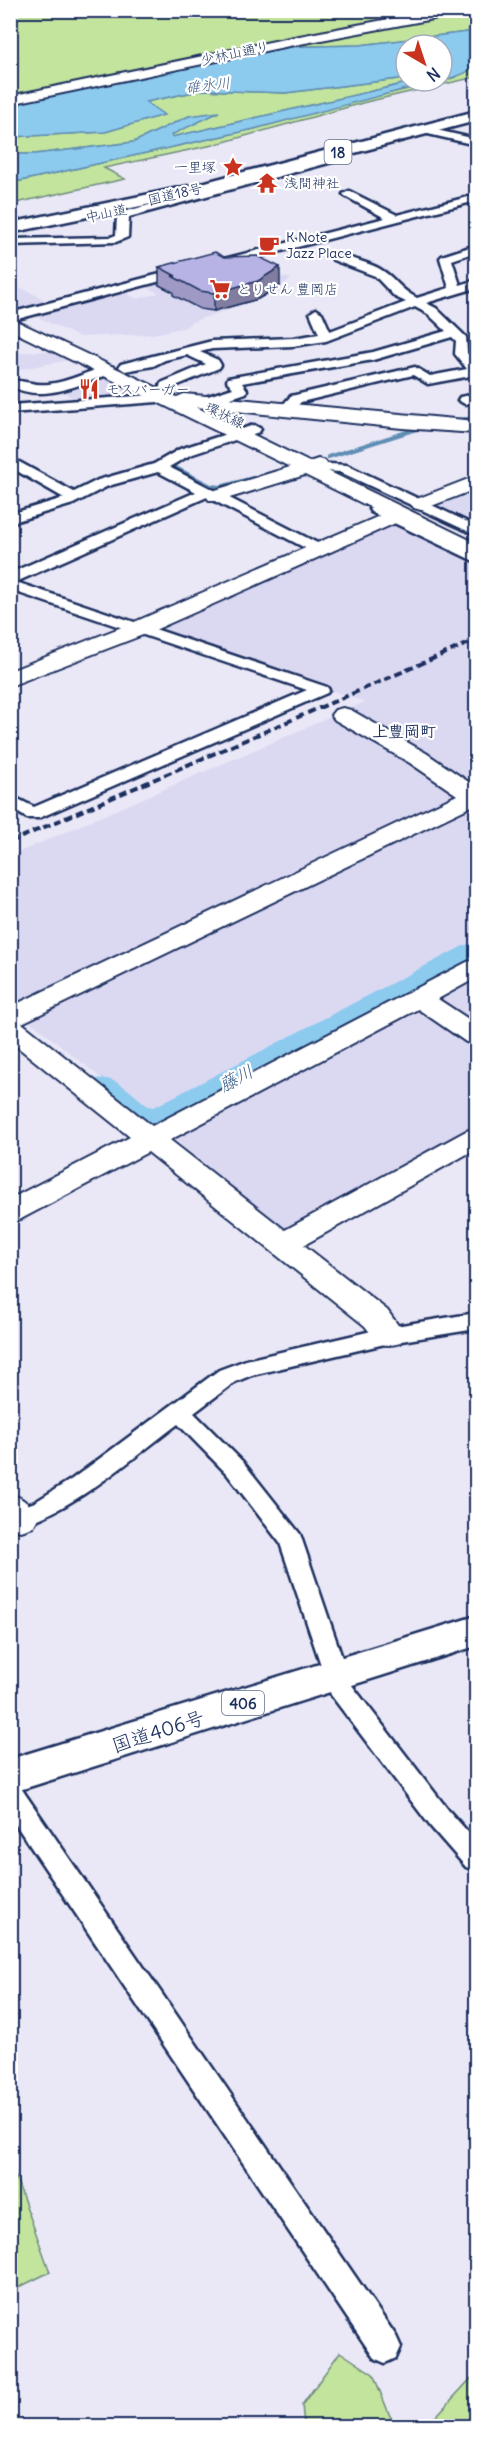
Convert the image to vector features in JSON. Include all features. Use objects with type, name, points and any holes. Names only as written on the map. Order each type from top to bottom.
[{"type":"highway","name":"国道18号","points":[[10,222],[180,187],[477,111]]},
{"type":"highway","name":"国道18号","points":[[10,228],[114,212],[477,118]]},
{"type":"highway","name":"中山道","points":[[10,232],[114,212]]},
{"type":"highway","name":"国道406号","points":[[10,1776],[477,1631]]},
{"type":"street","name":"少林山通り","points":[[10,100],[289,42],[460,10]]},
{"type":"street","points":[[10,242],[112,240],[122,237],[114,212],[432,132],[477,118]]},
{"type":"street","points":[[432,132],[477,142]]},
{"type":"street","points":[[349,194],[396,219]]},
{"type":"street","points":[[12,317],[477,198]]},
{"type":"street","points":[[456,290],[446,258],[477,248]]},
{"type":"street","points":[[337,258],[378,273],[399,294],[432,311],[458,336],[460,354],[477,371]]},
{"type":"street","points":[[16,384],[27,390],[35,390],[58,386],[117,368],[149,363],[187,350],[240,343],[293,342],[326,336],[417,302],[438,298],[477,284]]},
{"type":"street","points":[[316,312],[326,336]]},
{"type":"street","name":"環状線","points":[[12,317],[433,524]]},
{"type":"street","points":[[234,381],[385,354],[458,336],[477,339]]},
{"type":"street","points":[[166,392],[215,365],[187,350]]},
{"type":"street","points":[[206,403],[241,390],[234,381],[208,369]]},
{"type":"street","points":[[284,411],[296,399],[415,371],[428,380],[477,371]]},
{"type":"street","points":[[10,409],[166,392],[206,403],[477,427]]},
{"type":"street","name":"環状線","points":[[206,403],[246,432]]},
{"type":"street","points":[[10,519],[74,498],[103,483],[159,466],[185,452],[246,432]]},
{"type":"street","points":[[10,460],[26,453]]},
{"type":"street","points":[[10,460],[74,498]]},
{"type":"street","points":[[159,466],[318,549]]},
{"type":"street","points":[[319,468],[314,478],[477,558]]},
{"type":"street","points":[[10,579],[211,494],[319,468],[342,468],[477,531]]},
{"type":"street","points":[[421,504],[477,482]]},
{"type":"street","points":[[10,679],[140,628],[393,517]]},
{"type":"street","points":[[433,524],[477,540]]},
{"type":"street","points":[[433,524],[477,551]]},
{"type":"street","points":[[10,585],[321,690],[33,814],[10,800]]},
{"type":"street","points":[[343,715],[418,758],[475,797]]},
{"type":"street","points":[[10,1018],[475,797]]},
{"type":"street","points":[[10,1212],[477,968]]},
{"type":"street","points":[[419,998],[477,1036]]},
{"type":"street","points":[[10,1028],[376,1318],[389,1335]]},
{"type":"street","points":[[283,1244],[477,1137]]},
{"type":"street","points":[[14,1515],[43,1508],[80,1485],[227,1376],[246,1368],[389,1335],[477,1321]]},
{"type":"street","points":[[178,1411],[235,1468],[291,1540],[340,1688],[440,1820],[477,1859]]},
{"type":"street","points":[[10,1793],[385,2347]]},
{"type":"shaded area","points":[[210,267],[292,279],[255,301],[191,322],[186,327],[153,334],[79,337],[31,314],[120,290],[137,299],[159,293],[142,285]]},
{"type":"shaded area","points":[[17,287],[53,304],[25,311],[11,304],[10,289]]},
{"type":"shaded area","points":[[51,351],[69,360],[11,371],[11,353]]},
{"type":"shaded area","points":[[101,375],[144,397],[79,403],[58,388]]},
{"type":"shaded area","points":[[476,487],[476,526],[433,504]]},
{"type":"shaded area","points":[[394,521],[476,562],[476,1130],[294,1232],[279,1232],[146,1114],[11,1006],[10,856],[365,702],[147,628]]},
{"type":"green space","points":[[10,11],[445,11],[11,97]]},
{"type":"green space","points":[[476,11],[476,31],[454,34],[394,33],[394,41],[360,45],[278,47]]},
{"type":"green space","points":[[476,62],[476,77],[454,82],[456,77]]},
{"type":"green space","points":[[394,79],[394,86],[172,137],[170,135],[217,113],[189,116],[134,142],[35,154],[11,154],[10,137],[105,132],[163,115],[145,102],[203,90],[285,93]]},
{"type":"green space","points":[[394,92],[406,93],[213,145],[104,168],[125,179],[11,204],[11,183],[254,129]]},
{"type":"green space","points":[[12,2167],[50,2272],[11,2291],[10,2168]]},
{"type":"green space","points":[[340,2352],[373,2374],[390,2416],[399,2426],[304,2426],[302,2405]]},
{"type":"green space","points":[[476,2373],[476,2426],[421,2426],[428,2425]]},
{"type":"water","points":[[476,31],[473,66],[463,74],[454,77],[454,34]]},
{"type":"water","name":"碓氷川","points":[[394,41],[394,79],[285,93],[203,90],[146,102],[164,115],[105,132],[11,137],[10,103],[278,47],[360,45]]},
{"type":"water","points":[[394,86],[394,92],[254,129],[11,183],[11,154],[35,154],[134,142],[189,116],[219,112],[171,135],[172,137]]},
{"type":"building","points":[[215,252],[224,257],[257,256],[280,267],[258,281],[214,293],[200,291],[159,267]]},
{"type":"waterway","points":[[456,420],[476,418]]},
{"type":"waterway","points":[[328,457],[423,427]]},
{"type":"waterway","points":[[176,468],[211,486],[220,487],[278,471]]},
{"type":"waterway","name":"藤川","points":[[102,1087],[139,1116],[159,1118],[476,952]]},
{"type":"railway","points":[[10,842],[476,640]]},
{"type":"place","name":"一里塚","points":[[233,167]]},
{"type":"place","name":"浅間神社","points":[[267,183]]},
{"type":"place","name":"K Note Jazz Place","points":[[269,245]]},
{"type":"place","name":"とりせん 豊岡店","points":[[220,289]]},
{"type":"place","name":"モスバーガー","points":[[89,389]]},
{"type":"district","name":"上豊岡町","points":[[404,731]]}]
